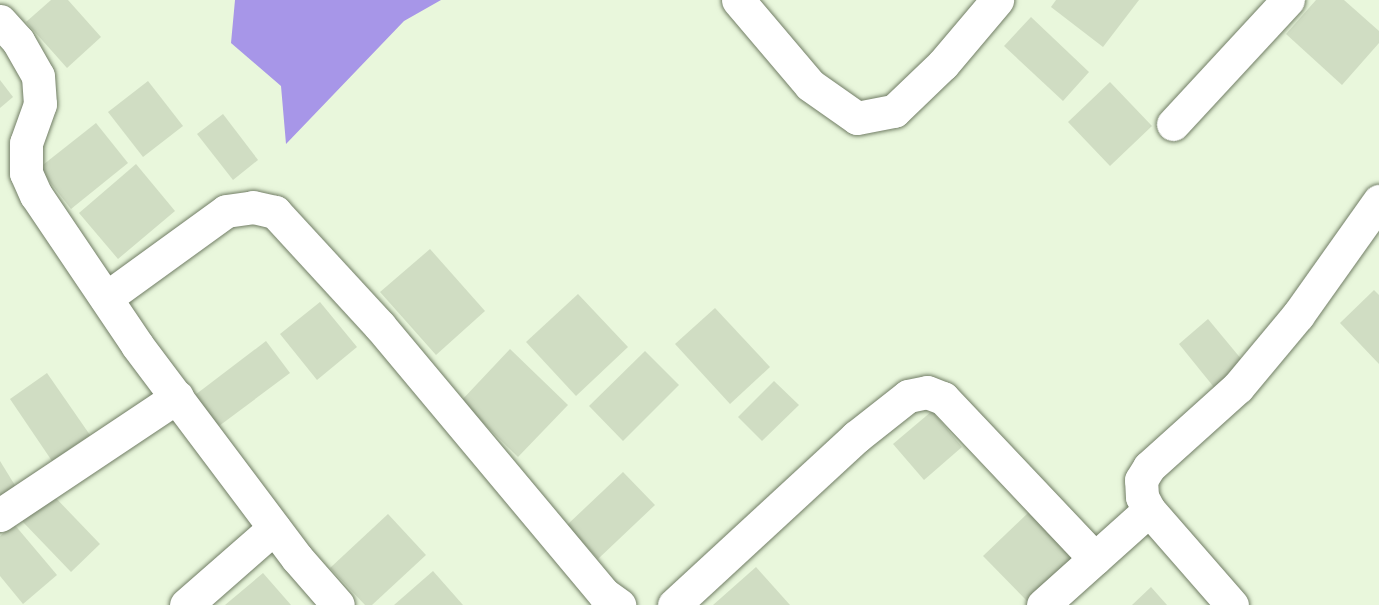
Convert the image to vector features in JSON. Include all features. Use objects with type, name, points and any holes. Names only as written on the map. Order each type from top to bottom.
[{"type":"street","points":[[738,0],[810,85],[857,118],[894,111],[943,64],[997,0]]},
{"type":"street","points":[[1173,124],[1288,0]]},
{"type":"street","points":[[0,21],[18,41],[38,76],[40,104],[27,143],[26,173],[36,195],[177,398],[274,528],[338,605]]},
{"type":"street","points":[[1232,605],[1149,510],[1142,497],[1141,480],[1149,467],[1238,387],[1298,315],[1379,201]]},
{"type":"street","points":[[106,298],[226,211],[253,207],[275,212],[379,325],[604,594],[619,605]]},
{"type":"street","points":[[674,605],[856,437],[908,396],[927,392],[943,398],[1095,560]]},
{"type":"street","points":[[0,515],[177,398]]},
{"type":"street","points":[[1043,605],[1149,510]]},
{"type":"street","points":[[186,605],[274,528]]},
{"type":"shaded area","points":[[235,0],[441,0],[404,21],[286,144],[281,86],[231,43]]},
{"type":"building","points":[[51,0],[68,0],[101,37],[67,68],[26,22]]},
{"type":"building","points":[[1056,0],[1139,0],[1103,47],[1051,7]]},
{"type":"building","points":[[1316,0],[1344,0],[1379,31],[1379,43],[1342,85],[1286,34]]},
{"type":"building","points":[[1031,17],[1089,72],[1063,101],[1004,46]]},
{"type":"building","points":[[0,80],[13,97],[0,108]]},
{"type":"building","points":[[148,81],[183,126],[143,157],[108,112]]},
{"type":"building","points":[[1110,82],[1152,126],[1110,166],[1068,122]]},
{"type":"building","points":[[223,114],[258,160],[233,180],[197,134]]},
{"type":"building","points":[[96,123],[128,163],[71,209],[39,168]]},
{"type":"building","points":[[136,164],[175,211],[118,259],[79,213]]},
{"type":"building","points":[[430,249],[485,311],[436,355],[380,292]]},
{"type":"building","points":[[1374,290],[1379,295],[1379,364],[1340,323]]},
{"type":"building","points":[[578,294],[628,347],[576,396],[526,342]]},
{"type":"building","points":[[320,302],[357,347],[317,380],[280,334]]},
{"type":"building","points":[[715,308],[770,367],[730,404],[675,344]]},
{"type":"building","points":[[1208,319],[1247,366],[1217,391],[1179,344]]},
{"type":"building","points":[[266,341],[290,373],[219,426],[195,395]]},
{"type":"building","points":[[510,349],[568,405],[518,457],[461,401]]},
{"type":"building","points":[[645,351],[679,385],[623,441],[589,406]]},
{"type":"building","points":[[47,373],[90,435],[52,461],[10,399]]},
{"type":"building","points":[[774,381],[799,405],[762,441],[738,417]]},
{"type":"building","points":[[932,411],[962,447],[924,480],[893,444]]},
{"type":"building","points":[[0,461],[16,487],[0,497]]},
{"type":"building","points":[[623,472],[655,505],[598,559],[567,525]]},
{"type":"building","points":[[51,493],[100,544],[71,572],[22,521]]},
{"type":"building","points":[[1029,512],[1075,560],[1030,604],[983,556]]},
{"type":"building","points":[[388,514],[426,555],[372,605],[365,605],[330,568]]},
{"type":"building","points":[[14,524],[57,575],[23,604],[0,576],[0,536]]},
{"type":"building","points":[[756,567],[790,605],[713,605]]},
{"type":"building","points":[[433,571],[463,605],[394,605]]},
{"type":"building","points":[[263,573],[291,605],[225,605]]},
{"type":"building","points":[[1151,587],[1167,605],[1132,605]]}]
